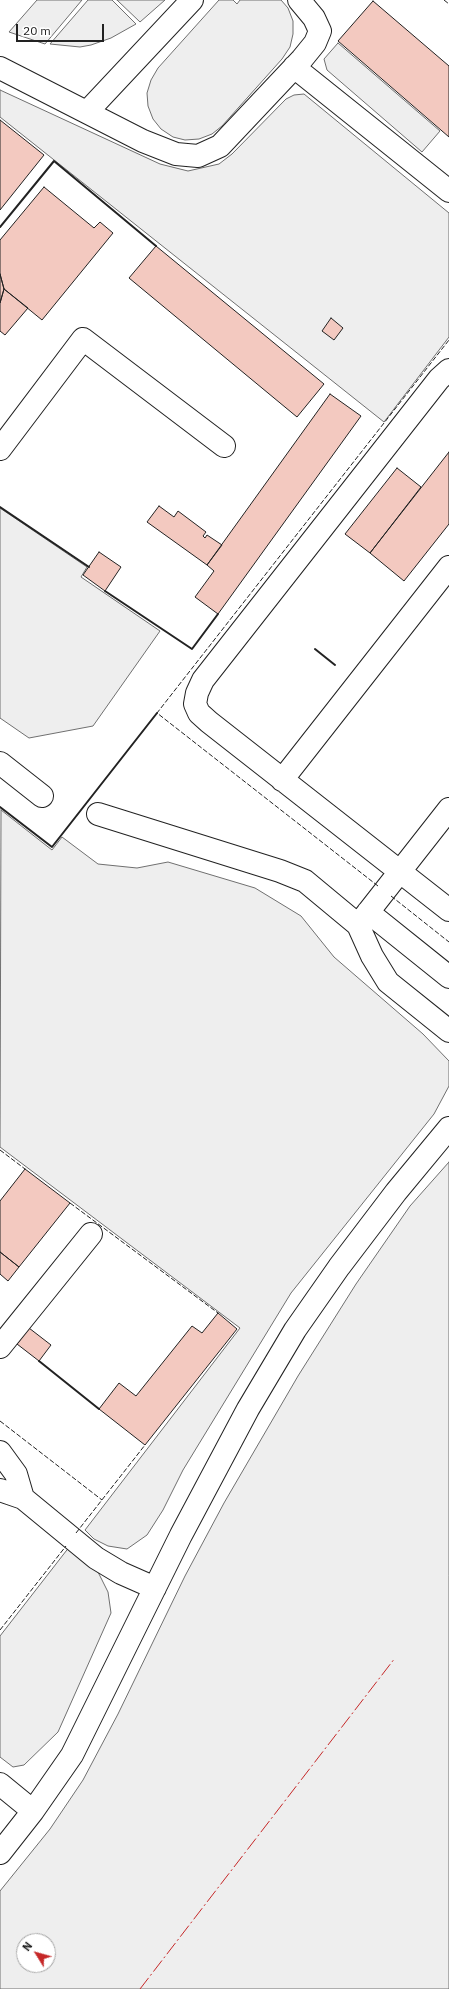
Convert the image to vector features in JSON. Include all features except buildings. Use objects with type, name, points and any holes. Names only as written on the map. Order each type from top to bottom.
[{"type":"street","points":[[87,112],[192,0]]},
{"type":"street","points":[[0,68],[144,141],[176,154],[198,156],[220,146],[315,43],[320,31],[314,18],[299,0]]},
{"type":"street","points":[[294,67],[449,191]]},
{"type":"street","points":[[0,449],[83,339],[224,446]]},
{"type":"street","points":[[449,370],[439,379],[203,680],[197,693],[195,704],[199,713],[282,780],[449,910]]},
{"type":"street","points":[[282,780],[449,566]]},
{"type":"street","points":[[0,763],[42,796]]},
{"type":"street","points":[[363,919],[449,809]]},
{"type":"street","points":[[98,814],[280,871],[305,881],[449,977]]},
{"type":"street","points":[[363,919],[372,956],[388,982],[449,1031]]},
{"type":"street","points":[[0,1853],[72,1755],[155,1588],[248,1409],[295,1330],[339,1267],[449,1128]]},
{"type":"street","points":[[0,1347],[91,1234]]},
{"type":"street","points":[[0,1452],[16,1474],[23,1498]]},
{"type":"street","points":[[0,1490],[23,1498],[96,1558],[121,1573],[155,1588]]},
{"type":"street","points":[[0,1784],[33,1810]]},
{"type":"shaded area","points":[[37,0],[82,0],[45,44],[9,32]]},
{"type":"shaded area","points":[[88,0],[112,0],[136,24],[111,38],[91,45],[80,47],[50,44]]},
{"type":"shaded area","points":[[117,0],[165,0],[140,22]]},
{"type":"shaded area","points":[[219,0],[233,0],[237,4],[240,0],[281,0],[288,8],[293,21],[293,34],[290,47],[282,59],[222,126],[212,134],[199,139],[185,140],[173,137],[161,129],[153,119],[148,106],[147,93],[151,80],[158,68]]},
{"type":"shaded area","points":[[338,43],[440,131],[422,152],[327,70],[324,59]]},
{"type":"shaded area","points":[[0,90],[160,164],[188,171],[219,164],[232,154],[286,99],[294,95],[304,94],[449,213],[449,337],[384,422],[0,117]]},
{"type":"shaded area","points":[[0,508],[87,567],[81,577],[160,631],[93,726],[29,738],[0,718]]},
{"type":"shaded area","points":[[1,810],[52,850],[62,837],[98,864],[137,868],[168,862],[255,888],[301,916],[334,957],[423,1034],[449,1061],[449,1086],[434,1114],[291,1293],[183,1470],[163,1510],[147,1535],[127,1549],[108,1546],[94,1539],[85,1530],[240,1328],[0,1147]]},
{"type":"shaded area","points":[[449,1162],[449,1989],[0,1989],[0,1891],[50,1829],[83,1780],[118,1714],[185,1576],[224,1503],[298,1376],[356,1284],[410,1206]]},
{"type":"shaded area","points":[[70,1546],[94,1564],[108,1592],[111,1613],[58,1732],[24,1765],[13,1767],[0,1757],[0,1636]]},
{"type":"fence","points":[[444,0],[449,4]]},
{"type":"fence","points":[[378,886],[157,713],[449,340]]},
{"type":"fence","points":[[391,896],[449,942]]},
{"type":"fence","points":[[0,1150],[25,1169]]},
{"type":"fence","points":[[70,1203],[218,1313]]},
{"type":"fence","points":[[0,1421],[102,1500]]},
{"type":"fence","points":[[76,1533],[145,1445]]},
{"type":"fence","points":[[0,1630],[66,1546]]},
{"type":"wall","points":[[0,227],[54,161],[156,246]]},
{"type":"wall","points":[[0,507],[89,567]]},
{"type":"wall","points":[[105,591],[192,649],[218,614]]},
{"type":"wall","points":[[315,649],[335,665]]},
{"type":"wall","points":[[0,807],[52,847],[157,713]]},
{"type":"wall","points":[[39,1361],[99,1409]]},
{"type":"power","points":[[140,1989],[395,1658]]}]
